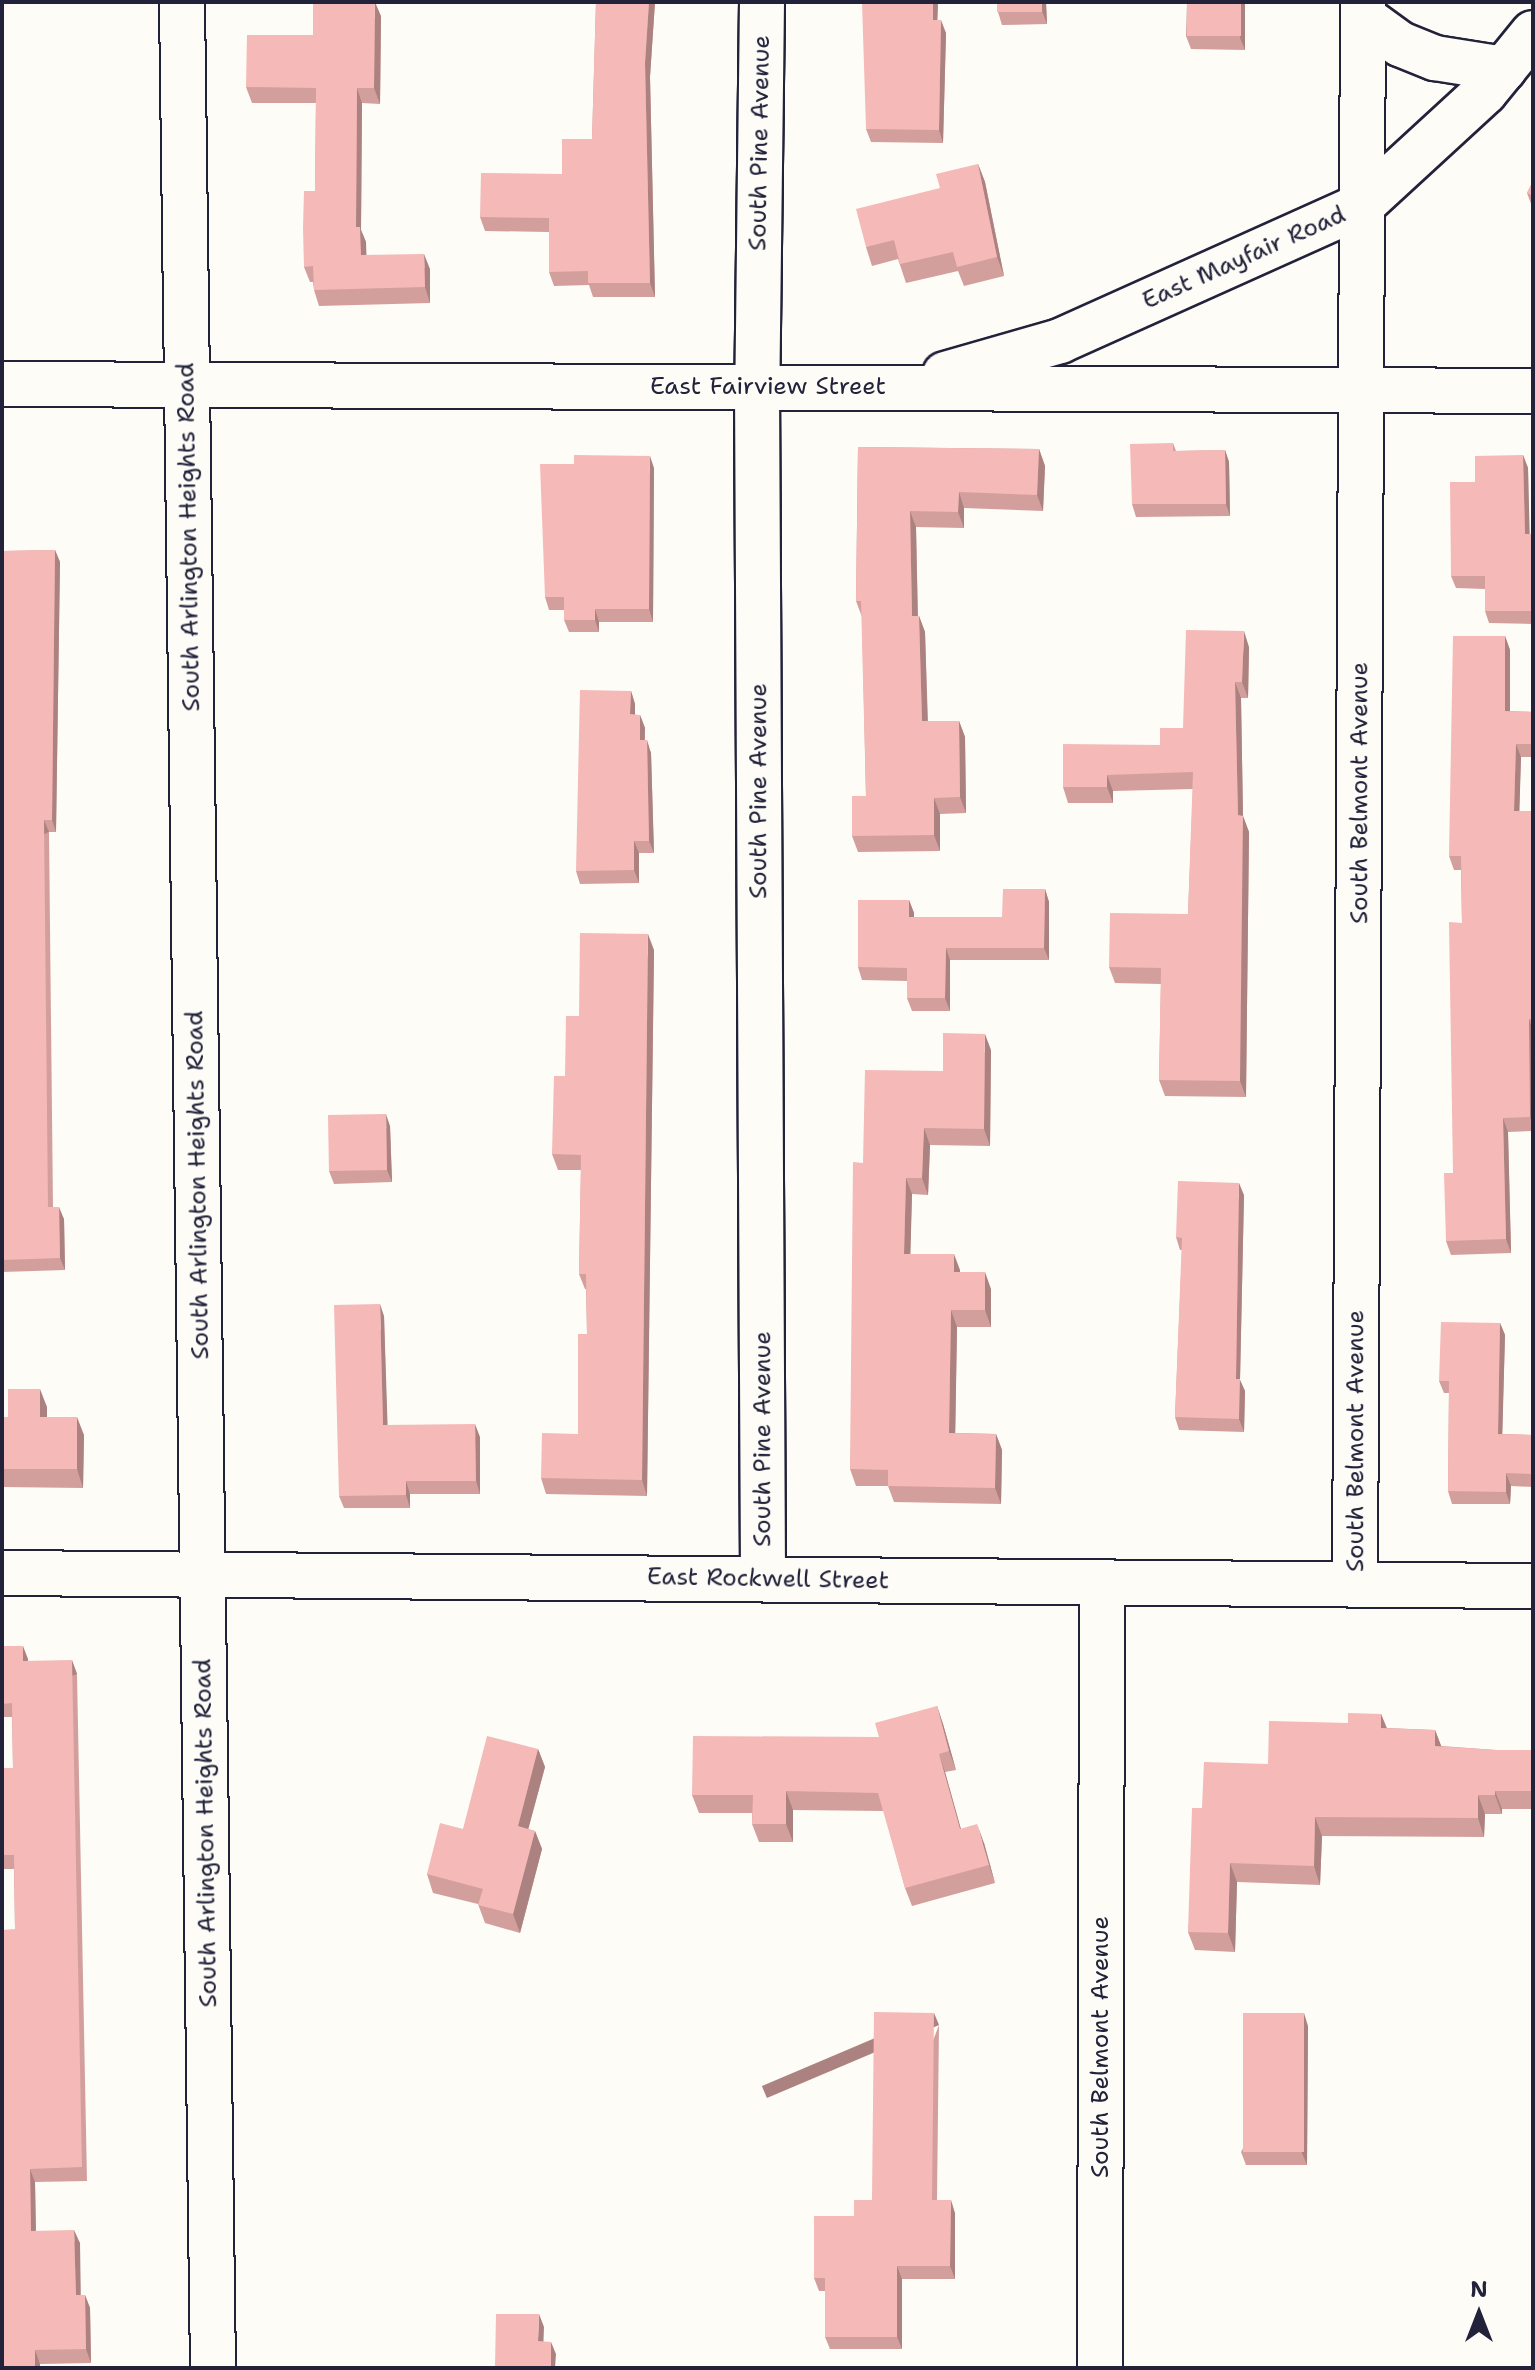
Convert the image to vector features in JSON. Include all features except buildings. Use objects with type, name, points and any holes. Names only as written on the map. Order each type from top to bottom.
[{"type":"street","name":"South Arlington Heights Road","points":[[182,2],[213,2368]]},
{"type":"street","name":"South Pine Avenue","points":[[762,2],[757,387],[763,1579]]},
{"type":"street","points":[[1363,9],[1400,44],[1435,58],[1504,69]]},
{"type":"street","name":"South Belmont Avenue","points":[[1355,1584],[1363,9]]},
{"type":"street","name":"East Mayfair Road","points":[[896,388],[1060,341],[1362,205],[1504,69],[1533,33]]},
{"type":"street","name":"East Fairview Street","points":[[2,384],[1533,391]]},
{"type":"street","name":"East Rockwell Street","points":[[2,1573],[1533,1586]]},
{"type":"street","name":"South Belmont Avenue","points":[[1100,2368],[1102,1582]]}]
